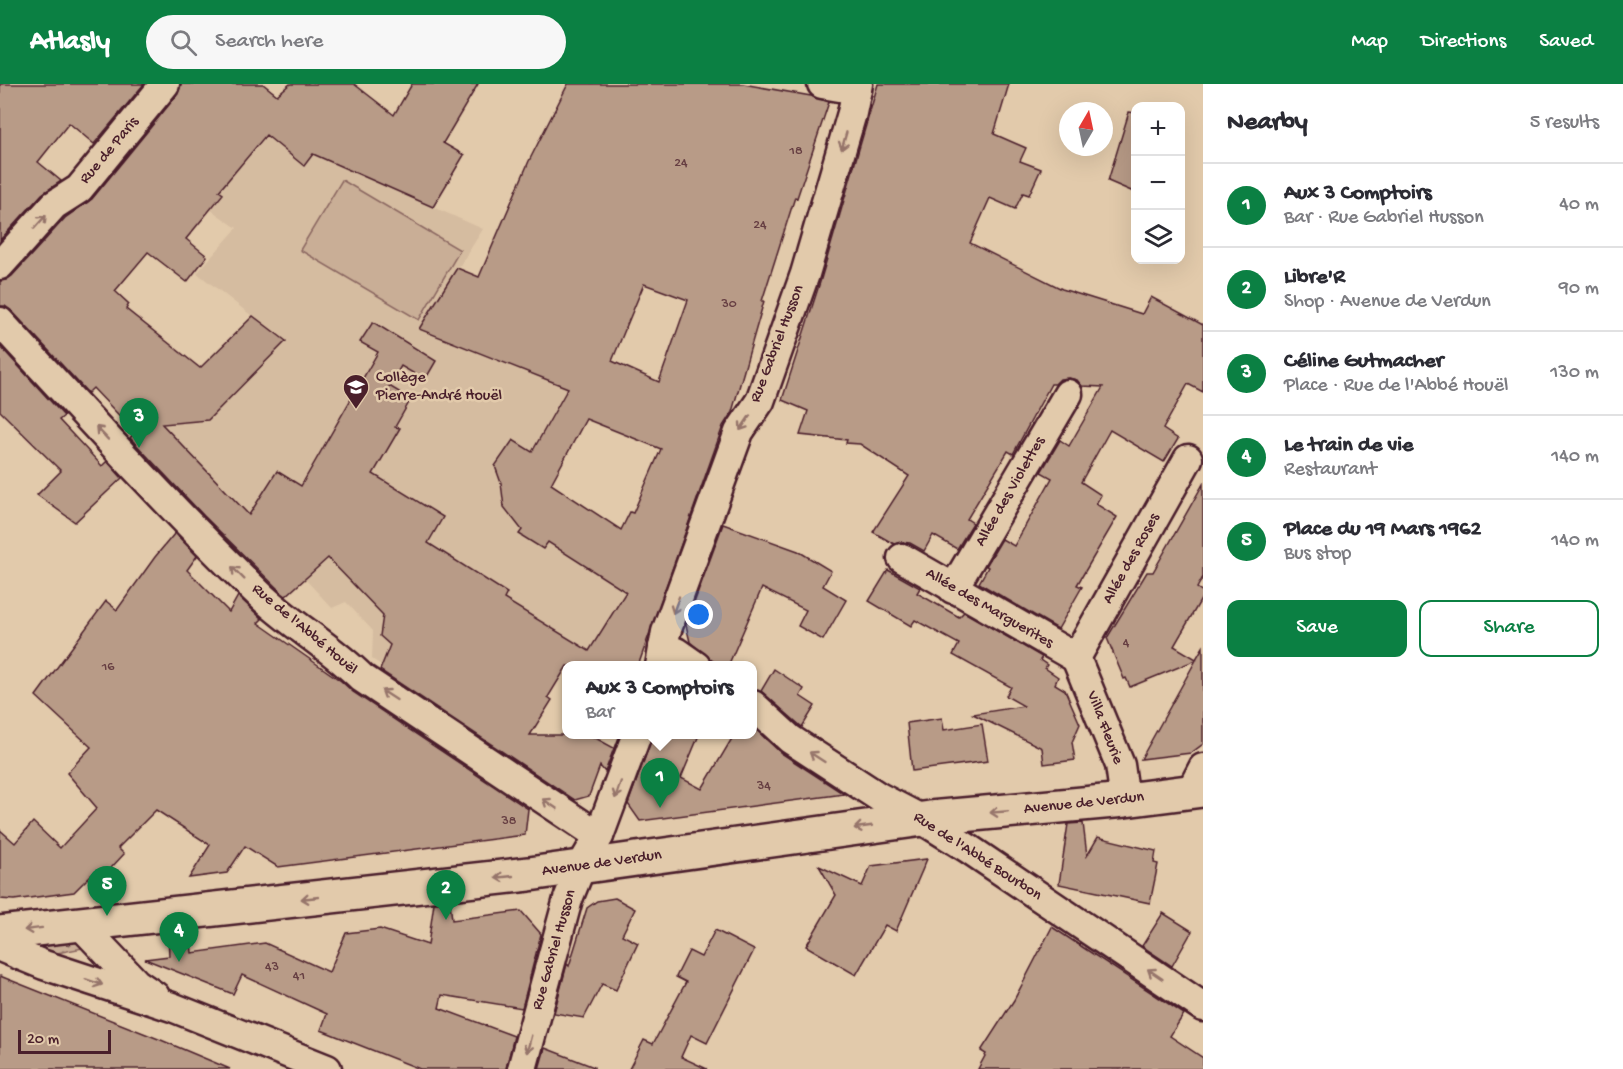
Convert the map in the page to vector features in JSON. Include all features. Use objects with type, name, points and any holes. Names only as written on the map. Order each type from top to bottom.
[{"type":"street","name":"Rue de Paris","points":[[0,265],[54,205],[79,189],[165,84]]},
{"type":"street","points":[[822,84],[857,87]]},
{"type":"street","name":"Rue Gabriel Husson","points":[[662,656],[666,632],[739,432],[760,401],[805,274],[857,87]]},
{"type":"street","name":"Rue de l'Abbé Houël","points":[[0,322],[152,486],[275,609],[345,661],[362,678],[599,837]]},
{"type":"street","name":"Allée des Violettes","points":[[953,589],[1068,394]]},
{"type":"street","name":"Allée des Roses","points":[[1076,658],[1188,459]]},
{"type":"street","name":"Allée des Marguerites","points":[[902,558],[1076,658]]},
{"type":"street","points":[[662,656],[676,652],[689,661]]},
{"type":"street","name":"Villa Fleurie","points":[[1076,658],[1120,765],[1125,800]]},
{"type":"street","name":"Rue de l'Abbé Bourbon","points":[[757,709],[790,739],[879,797],[921,819],[969,849],[1203,1007]]},
{"type":"street","name":"Rue Gabriel Husson","points":[[522,1069],[568,899],[599,837],[636,739]]},
{"type":"street","name":"Avenue de Verdun","points":[[0,933],[582,867],[921,819],[1125,800],[1199,784]]},
{"type":"street","points":[[80,924],[136,983],[172,1007]]},
{"type":"street","points":[[0,947],[44,965],[172,1007],[327,1069]]},
{"type":"shaded area","name":"Collège Pierre-André Houël","points":[[266,135],[304,165],[313,154],[483,229],[420,329],[568,388],[525,466],[618,527],[677,561],[640,661],[605,661],[506,600],[480,643],[436,701],[372,659],[373,631],[346,602],[332,608],[305,579],[286,596],[277,587],[274,590],[139,448],[135,433],[252,316],[197,273],[237,228],[211,210],[223,195],[219,191]]},
{"type":"shaded area","points":[[342,180],[460,250],[419,320],[300,250]]},
{"type":"shaded area","points":[[77,941],[88,947],[47,955],[37,952],[33,943]]},
{"type":"building","points":[[0,84],[144,84],[94,144],[69,123],[38,162],[61,181],[42,194],[0,240]]},
{"type":"building","points":[[181,84],[263,84],[277,95],[290,84],[354,84],[394,115],[412,84],[478,84],[443,143],[464,155],[433,207],[313,154],[304,166],[266,135],[219,191],[223,194],[186,239],[207,256],[187,282],[148,252],[115,291],[129,304],[126,309],[200,368],[253,316],[286,341],[208,420],[162,424],[249,515],[277,471],[301,486],[378,352],[360,342],[373,322],[436,361],[425,380],[401,366],[389,386],[411,399],[395,427],[400,428],[373,474],[443,517],[428,543],[507,593],[504,599],[589,651],[626,592],[548,542],[543,549],[519,534],[522,530],[504,507],[501,483],[495,466],[513,440],[532,452],[568,388],[419,329],[457,268],[479,277],[529,161],[568,84],[743,84],[811,96],[829,102],[797,198],[795,197],[762,301],[764,301],[732,412],[723,426],[640,661],[562,661],[562,674],[548,697],[552,700],[530,735],[562,735],[562,739],[597,739],[614,748],[605,772],[600,766],[589,796],[575,800],[380,670],[390,645],[380,636],[383,615],[328,558],[286,596],[282,593],[130,438],[135,432],[93,388],[88,393],[12,311],[5,306],[0,306],[0,281],[12,276],[65,218],[92,199],[178,94]],"holes":[[[644,284],[688,300],[659,382],[612,361]],[[586,419],[661,449],[633,513],[630,512],[621,530],[551,484]]]},
{"type":"building","points":[[878,84],[1009,84],[994,134],[1026,148],[1020,161],[1041,169],[1029,195],[1023,193],[1015,209],[990,198],[970,243],[1062,289],[1142,314],[1151,297],[1203,325],[1203,392],[1188,384],[1163,429],[1178,439],[1164,462],[1110,430],[1081,482],[1101,495],[1096,504],[1117,517],[1077,585],[1082,587],[1058,629],[979,583],[1002,539],[1014,546],[1052,478],[1041,472],[1060,440],[1069,446],[1103,387],[1082,386],[1077,380],[1069,378],[1060,379],[1055,384],[1051,384],[1013,454],[1008,451],[967,519],[973,523],[957,549],[933,535],[924,551],[910,543],[894,544],[873,532],[909,476],[860,444],[846,443],[847,440],[800,435],[808,411],[782,400],[821,279]]},
{"type":"building","points":[[1129,112],[1131,112],[1131,191],[1108,181]]},
{"type":"building","points":[[0,346],[64,416],[59,420],[102,466],[107,461],[122,478],[75,522],[37,495],[61,471],[0,411]]},
{"type":"building","points":[[1203,484],[1203,577],[1197,588],[1203,592],[1203,596],[1174,646],[1196,659],[1203,647],[1203,744],[1191,753],[1141,759],[1196,660],[1130,687],[1126,678],[1124,679],[1107,638],[1147,572],[1153,572]]},
{"type":"building","points":[[723,524],[798,551],[831,571],[823,586],[846,600],[823,640],[798,626],[806,610],[762,588],[730,661],[713,661],[690,642],[686,625]]},
{"type":"building","points":[[175,533],[197,556],[187,570],[229,612],[238,596],[262,619],[258,623],[341,681],[353,692],[528,809],[525,835],[278,867],[245,846],[227,873],[189,878],[210,845],[156,810],[118,848],[124,854],[98,882],[91,875],[74,892],[14,900],[0,899],[0,830],[15,843],[33,822],[60,848],[97,808],[67,773],[91,747],[36,696],[106,601],[117,610]]},
{"type":"building","points":[[888,570],[920,588],[917,593],[959,617],[964,612],[1042,657],[1040,660],[1047,665],[1045,668],[1058,677],[1055,684],[1065,690],[1080,724],[1072,742],[1075,760],[1044,764],[1042,748],[973,714],[1024,706],[1006,696],[1011,687],[953,655],[959,644],[915,620],[911,626],[869,601]]},
{"type":"building","points":[[774,669],[804,689],[800,696],[815,706],[802,727],[761,691]]},
{"type":"building","points":[[942,718],[944,730],[982,724],[988,761],[912,771],[907,723]]},
{"type":"building","points":[[757,731],[781,753],[844,794],[640,821],[628,804],[652,739],[697,739],[681,778],[702,789],[732,739],[757,739]]},
{"type":"building","points":[[1083,823],[1087,856],[1098,837],[1156,851],[1154,863],[1158,864],[1150,903],[1059,884],[1068,824]]},
{"type":"building","points":[[927,859],[896,931],[885,925],[856,975],[806,946],[836,895],[819,866],[862,886],[871,866]]},
{"type":"building","points":[[615,898],[635,909],[622,935],[638,943],[616,990],[602,984],[584,1018],[554,1013],[567,964],[569,966],[587,908],[597,901]]},
{"type":"building","points":[[450,902],[452,920],[521,911],[541,934],[522,1008],[442,995],[439,1008],[514,1036],[506,1069],[420,1069],[321,1030],[327,1014],[242,975],[233,994],[145,959],[169,956],[168,933],[190,931],[192,953],[265,943],[329,972],[346,933],[380,929],[428,945],[434,903]]},
{"type":"building","points":[[1163,913],[1192,931],[1172,966],[1142,946]]},
{"type":"building","points":[[1052,927],[1184,1014],[1170,1036],[1203,1058],[1203,1069],[978,1069],[986,1054],[981,1051],[1014,1000]]},
{"type":"building","points":[[715,930],[754,950],[707,1043],[691,1035],[681,1057],[707,1069],[629,1069],[644,1040],[653,1044],[686,982],[676,977],[689,951],[701,957]]},
{"type":"building","points":[[0,976],[161,1040],[230,1069],[0,1069]]},
{"type":"building","points":[[545,1048],[594,1067],[594,1069],[539,1069]]},
{"type":"place","name":"Collège Pierre-André Houël","points":[[356,410]]},
{"type":"place","name":"Céline Gutmacher","points":[[139,448]]},
{"type":"place","name":"Aux 3 Comptoirs","points":[[660,808]]},
{"type":"place","name":"Place du 19 Mars 1962","points":[[107,916]]},
{"type":"place","name":"Libre'R","points":[[446,920]]},
{"type":"place","name":"Le train de vie","points":[[179,962]]}]
